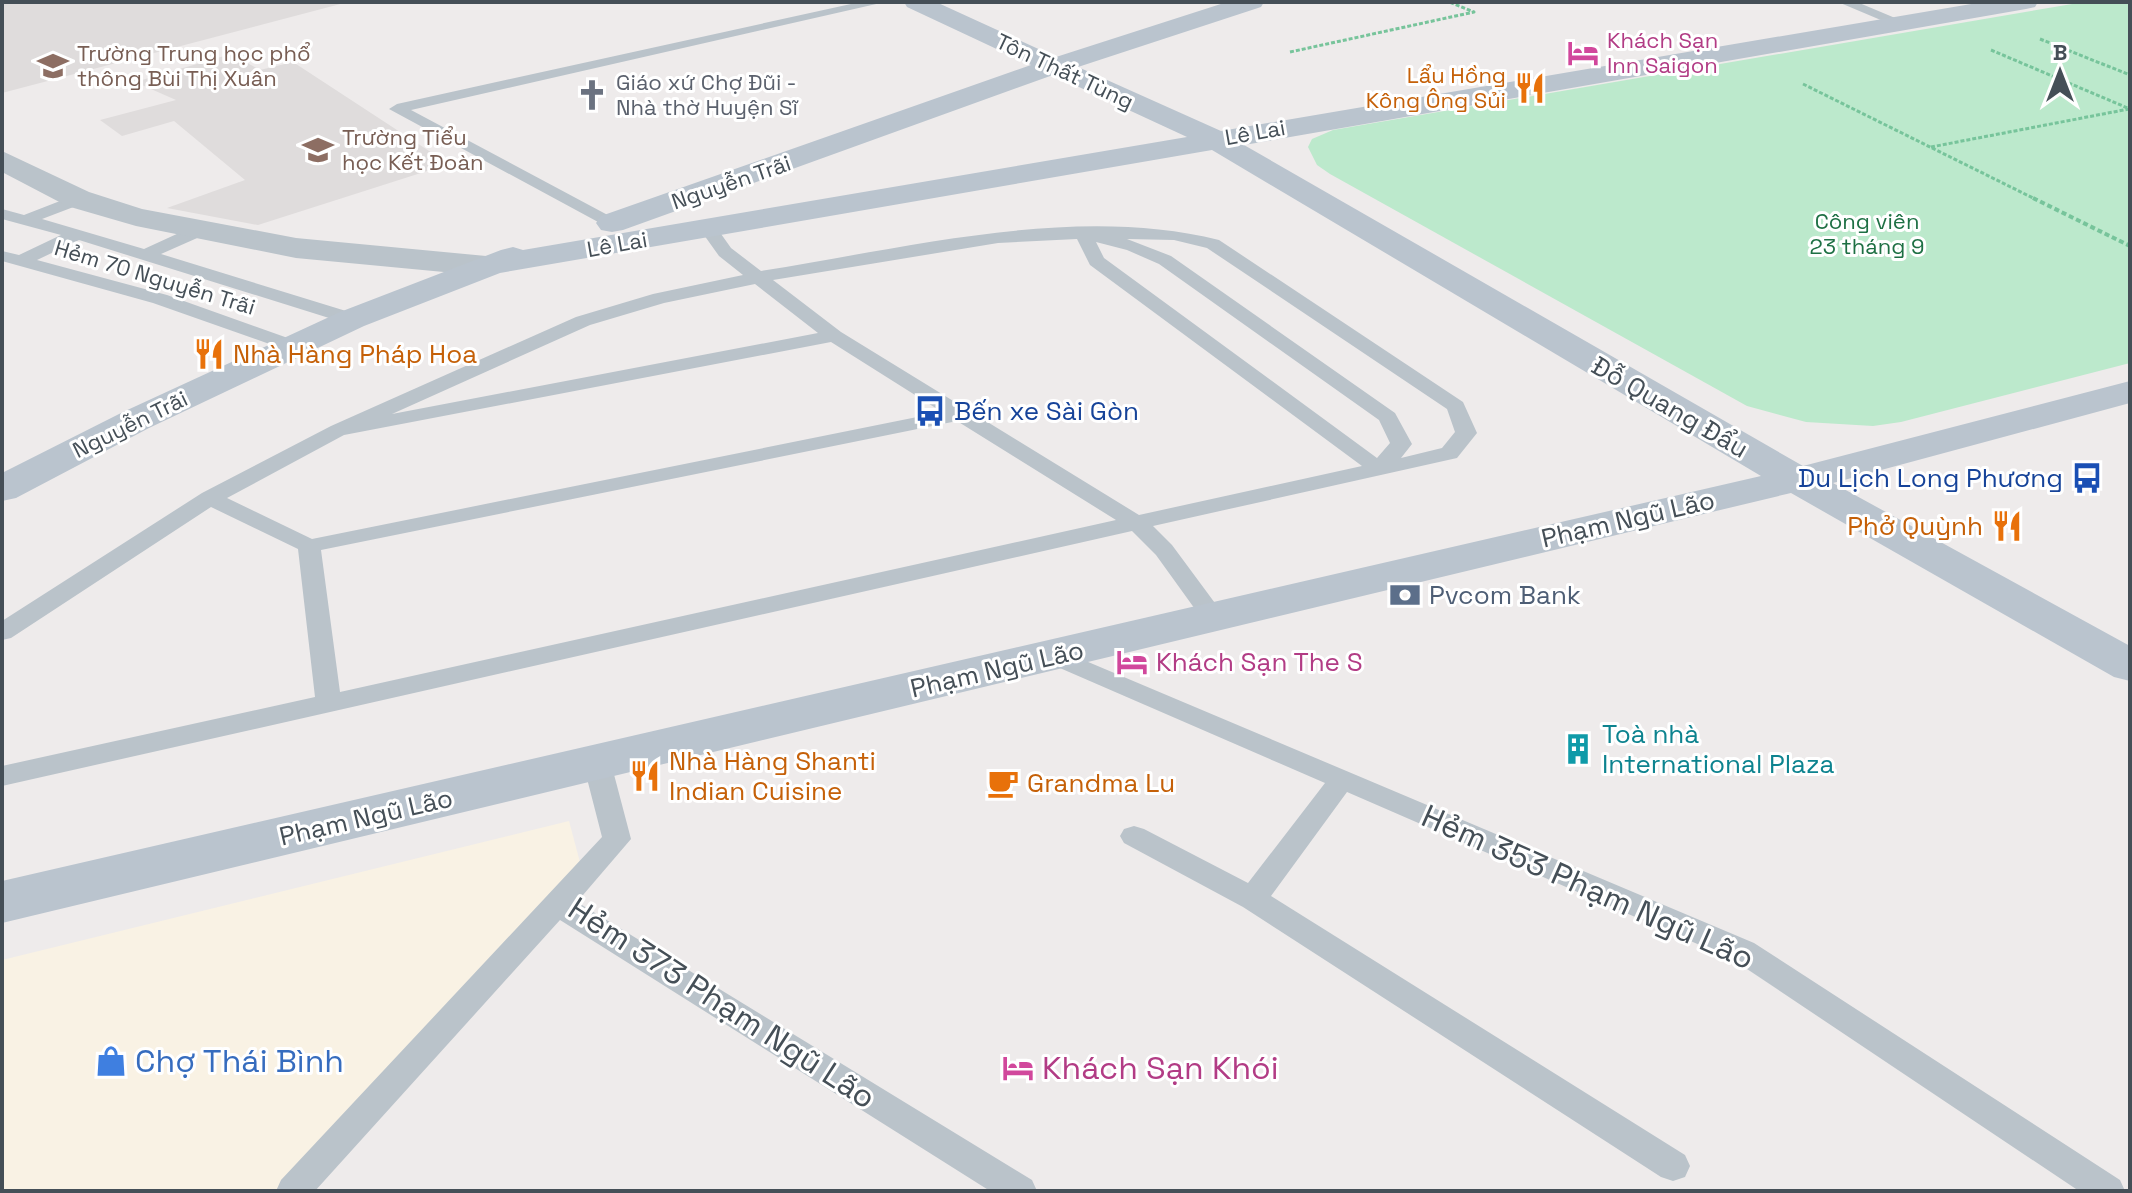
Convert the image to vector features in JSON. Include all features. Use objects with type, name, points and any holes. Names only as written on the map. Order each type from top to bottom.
[{"type":"main road","name":"Tôn Thất Tùng","points":[[916,2],[1214,139]]},
{"type":"main road","name":"Nguyễn Trãi","points":[[2,489],[292,346],[486,266],[813,154],[1053,66],[1252,2]]},
{"type":"main road","name":"Lê Lai","points":[[486,266],[2026,2]]},
{"type":"main road","name":"Ðỗ Quang Ðẩu","points":[[1214,139],[1796,480],[2130,666]]},
{"type":"main road","points":[[813,154],[794,171],[794,186],[804,194],[820,199],[867,201]]},
{"type":"main road","name":"Phạm Ngũ Lão","points":[[2,902],[1796,480],[2130,392]]},
{"type":"street","points":[[3,161],[78,199],[136,217],[198,231],[296,248],[486,266]]},
{"type":"lane","points":[[611,224],[397,109],[878,2]]},
{"type":"lane","points":[[1845,2],[1910,22]]},
{"type":"lane","points":[[26,220],[78,199]]},
{"type":"lane","points":[[2,214],[78,234],[352,319]]},
{"type":"lane","points":[[708,228],[725,252],[834,336],[1136,523],[1164,550],[1214,618]]},
{"type":"lane","points":[[144,255],[198,231]]},
{"type":"lane","points":[[1083,233],[1096,261],[1379,469]]},
{"type":"lane","points":[[1083,233],[1133,246],[1165,260],[1388,417],[1401,444],[1379,469]]},
{"type":"lane","points":[[2,632],[210,498],[338,430],[583,321],[660,298],[760,277],[984,240],[1083,233],[1174,235],[1213,244],[1456,406],[1466,433],[1449,453],[2,776]]},
{"type":"lane","points":[[11,259],[78,234]]},
{"type":"lane","name":"Hẻm 70 Nguyễn Trãi","points":[[11,259],[160,299],[292,346]]},
{"type":"lane","points":[[338,430],[834,336]]},
{"type":"lane","points":[[210,498],[309,546],[962,414]]},
{"type":"lane","points":[[309,546],[329,703]]},
{"type":"lane","name":"Hẻm 353 Phạm Ngũ Lão","points":[[1055,656],[1743,951],[2108,1191]]},
{"type":"lane","name":"Hẻm 373 Phạm Ngũ Lão","points":[[597,763],[617,839],[557,904],[1020,1191]]},
{"type":"lane","points":[[1253,899],[1342,779]]},
{"type":"lane","points":[[1134,836],[1253,899],[1673,1166]]},
{"type":"lane","points":[[293,1191],[557,904]]},
{"type":"path","points":[[1290,52],[1474,12],[1449,2]]},
{"type":"path","points":[[1972,11],[2130,75]]},
{"type":"path","points":[[1910,22],[2130,109]]},
{"type":"path","points":[[1791,78],[2130,246]]},
{"type":"path","points":[[1930,147],[2130,109]]},
{"type":"shaded area","name":"Trường Trung học phổ thông Bùi Thị Xuân","points":[[2,2],[348,2],[2,93]]},
{"type":"shaded area","name":"Trường Tiểu học Kết Đoàn","points":[[231,54],[260,70],[293,62],[449,164],[258,225],[167,208],[245,180],[174,121],[122,136],[100,120],[176,100],[135,82]]},
{"type":"shaded area","points":[[569,821],[581,866],[279,1191],[2,1191],[2,960]]},
{"type":"green space","name":"Công viên 23 tháng 9","points":[[2084,2],[2130,2],[2130,363],[1901,422],[1873,426],[1806,422],[1747,406],[1330,174],[1317,165],[1308,147],[1312,139],[1333,130]]},
{"type":"place","name":"Khách Sạn Inn Saigon","points":[[1583,53]]},
{"type":"place","name":"Trường Trung học phổ thông Bùi Thị Xuân","points":[[53,66]]},
{"type":"place","name":"Lẩu Hồng Kông Ông Sủi","points":[[1530,88]]},
{"type":"place","name":"Giáo xứ Chợ Đũi - Nhà thờ Huyện Sĩ","points":[[592,95]]},
{"type":"place","name":"Trường Tiểu học Kết Đoàn","points":[[318,150]]},
{"type":"place","name":"Nhà Hàng Pháp Hoa","points":[[209,354]]},
{"type":"place","name":"Bến xe Sài Gòn","points":[[930,411]]},
{"type":"place","name":"Du Lịch Long Phương","points":[[2087,478]]},
{"type":"place","name":"Phở Quỳnh","points":[[2007,526]]},
{"type":"place","name":"Pvcom Bank","points":[[1405,595]]},
{"type":"place","name":"Khách Sạn The S","points":[[1132,662]]},
{"type":"place","name":"Toà nhà International Plaza","points":[[1578,749]]},
{"type":"place","name":"Nhà Hàng Shanti Indian Cuisine","points":[[645,776]]},
{"type":"place","name":"Grandma Lu","points":[[1003,783]]},
{"type":"place","name":"Chợ Thái Bình","points":[[111,1061]]},
{"type":"place","name":"Khách Sạn Khói","points":[[1018,1068]]}]
